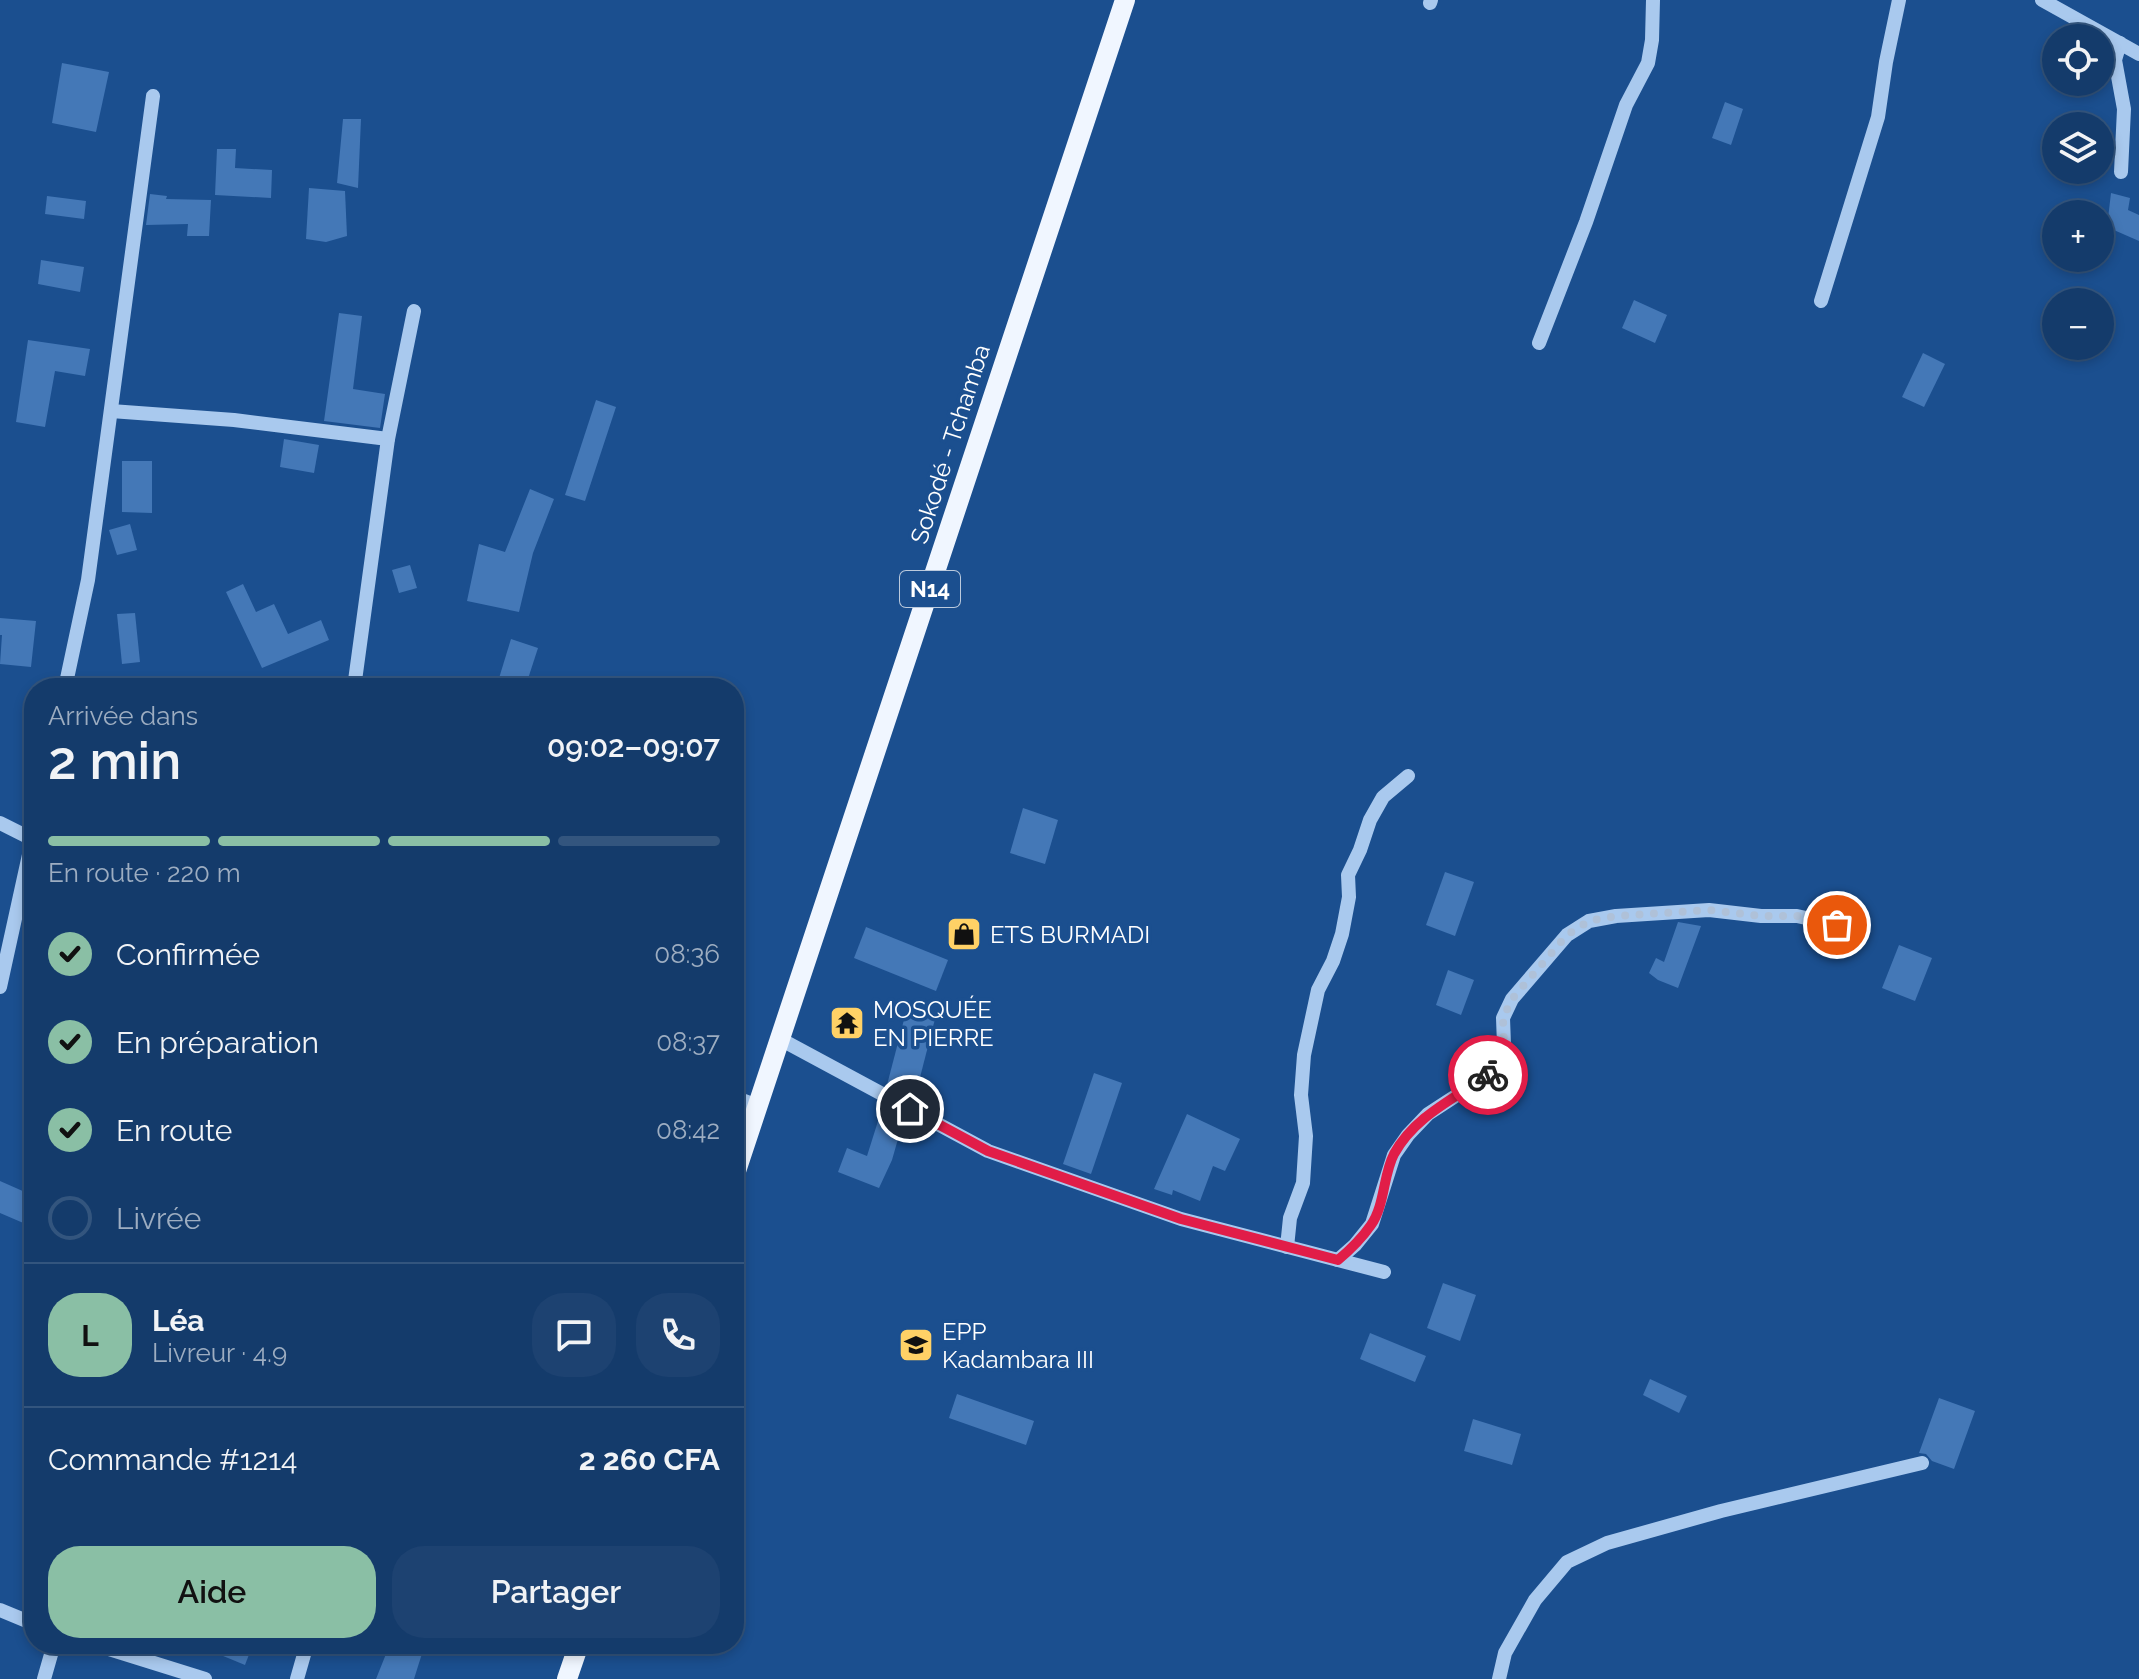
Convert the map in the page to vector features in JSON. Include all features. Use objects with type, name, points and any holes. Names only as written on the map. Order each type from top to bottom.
[{"type":"main road","name":"Sokodé - Tchamba","points":[[744,1147],[1125,0]]},
{"type":"main road","points":[[567,1679],[576,1654]]},
{"type":"street","points":[[1539,343],[1586,222],[1626,105],[1648,63],[1653,0]]},
{"type":"street","points":[[1821,301],[1878,117],[1899,0]]},
{"type":"street","points":[[2042,0],[2139,54]]},
{"type":"street","points":[[2120,43],[2115,60],[2124,109],[2121,172]]},
{"type":"street","points":[[67,678],[88,580],[153,96]]},
{"type":"street","points":[[355,678],[388,439],[414,311]]},
{"type":"street","points":[[111,411],[234,420],[388,439]]},
{"type":"street","points":[[1287,1247],[1290,1218],[1303,1183],[1306,1136],[1301,1095],[1304,1055],[1318,990],[1342,934],[1349,897],[1348,875],[1370,820],[1383,797],[1408,776]]},
{"type":"street","points":[[0,823],[24,833]]},
{"type":"street","points":[[0,987],[24,878]]},
{"type":"street","points":[[1338,1260],[1372,1224],[1394,1155],[1408,1135],[1428,1114],[1494,1071],[1504,1045],[1503,1018],[1512,999],[1567,935],[1589,921],[1616,916],[1709,910],[1761,916],[1797,916],[1837,925]]},
{"type":"street","points":[[780,1039],[988,1151],[1181,1219],[1384,1272]]},
{"type":"street","points":[[744,1101],[758,1106]]},
{"type":"street","points":[[1499,1679],[1505,1653],[1535,1600],[1567,1562],[1607,1543],[1721,1511],[1922,1463]]},
{"type":"street","points":[[0,1610],[24,1620]]},
{"type":"street","points":[[44,1679],[51,1654]]},
{"type":"street","points":[[131,1654],[205,1679]]},
{"type":"street","points":[[297,1679],[304,1654]]},
{"type":"building","points":[[62,63],[109,72],[96,132],[52,123]]},
{"type":"building","points":[[1725,102],[1743,109],[1731,145],[1712,138]]},
{"type":"building","points":[[343,119],[361,119],[358,188],[337,183]]},
{"type":"building","points":[[217,149],[236,149],[235,168],[272,170],[271,198],[215,195]]},
{"type":"building","points":[[309,188],[345,191],[347,236],[326,242],[306,239]]},
{"type":"building","points":[[2111,193],[2130,198],[2128,210],[2139,215],[2139,241],[2114,230],[2114,200],[2110,200]]},
{"type":"building","points":[[150,194],[167,196],[166,199],[211,200],[209,236],[187,236],[188,224],[146,225]]},
{"type":"building","points":[[47,196],[86,201],[84,219],[45,214]]},
{"type":"building","points":[[41,260],[84,267],[80,292],[38,284]]},
{"type":"building","points":[[1634,300],[1667,315],[1655,343],[1622,328]]},
{"type":"building","points":[[339,313],[362,316],[353,389],[385,394],[380,428],[324,421]]},
{"type":"building","points":[[28,340],[90,349],[85,376],[55,371],[45,427],[16,422]]},
{"type":"building","points":[[1923,353],[1945,364],[1924,407],[1902,397]]},
{"type":"building","points":[[596,400],[616,407],[585,501],[565,495]]},
{"type":"building","points":[[284,439],[319,445],[314,473],[280,467]]},
{"type":"building","points":[[122,461],[152,461],[152,513],[122,512]]},
{"type":"building","points":[[530,489],[554,499],[533,553],[519,612],[467,601],[479,544],[505,552]]},
{"type":"building","points":[[130,524],[137,550],[117,555],[109,530]]},
{"type":"building","points":[[410,565],[417,588],[399,593],[392,570]]},
{"type":"building","points":[[243,584],[256,612],[274,604],[288,634],[321,620],[329,640],[262,668],[226,592]]},
{"type":"building","points":[[135,613],[140,662],[122,664],[117,614]]},
{"type":"building","points":[[0,618],[36,621],[31,667],[0,664]]},
{"type":"building","points":[[511,639],[538,648],[528,678],[499,678]]},
{"type":"building","points":[[1023,808],[1058,820],[1045,864],[1010,853]]},
{"type":"building","points":[[1445,872],[1474,882],[1455,936],[1426,925]]},
{"type":"building","points":[[1678,922],[1701,926],[1678,988],[1649,973],[1656,958],[1664,962]]},
{"type":"building","points":[[866,927],[948,960],[936,991],[854,958]]},
{"type":"building","points":[[1899,945],[1932,958],[1915,1001],[1882,988]]},
{"type":"building","points":[[1448,970],[1474,980],[1461,1015],[1436,1005]]},
{"type":"building","points":[[906,1012],[935,1019],[916,1093],[887,1085]]},
{"type":"building","points":[[1094,1073],[1122,1083],[1091,1174],[1063,1164]]},
{"type":"building","points":[[1187,1114],[1240,1139],[1225,1171],[1213,1166],[1200,1201],[1173,1190],[1172,1195],[1154,1189]]},
{"type":"building","points":[[879,1118],[902,1125],[892,1160],[879,1188],[838,1172],[847,1148],[867,1156]]},
{"type":"building","points":[[0,1181],[24,1192],[24,1223],[0,1213]]},
{"type":"building","points":[[1443,1283],[1476,1295],[1460,1341],[1427,1328]]},
{"type":"building","points":[[1370,1333],[1426,1356],[1415,1382],[1360,1359]]},
{"type":"building","points":[[1650,1379],[1687,1396],[1679,1413],[1643,1395]]},
{"type":"building","points":[[957,1394],[1034,1421],[1026,1445],[949,1418]]},
{"type":"building","points":[[1939,1398],[1975,1411],[1954,1469],[1919,1453]]},
{"type":"building","points":[[1473,1419],[1521,1434],[1512,1465],[1464,1451]]},
{"type":"building","points":[[218,1654],[249,1654],[245,1665]]},
{"type":"building","points":[[386,1654],[422,1654],[414,1679],[376,1679]]},
{"type":"way so far","points":[[1488,1075],[1500,1060],[1504,1045],[1503,1018],[1512,999],[1567,935],[1589,921],[1616,916],[1709,910],[1761,916],[1797,916],[1837,925]]},
{"type":"place","name":"ETS BURMADI","points":[[964,934]]},
{"type":"place","name":"MOSQUÉE EN PIERRE","points":[[847,1023]]},
{"type":"place","name":"EPP Kadambara III","points":[[916,1345]]},
{"type":"route","points":[[910,1109],[988,1151],[1181,1219],[1338,1260],[1372,1224],[1394,1155],[1408,1135],[1428,1114],[1488,1075]]}]
